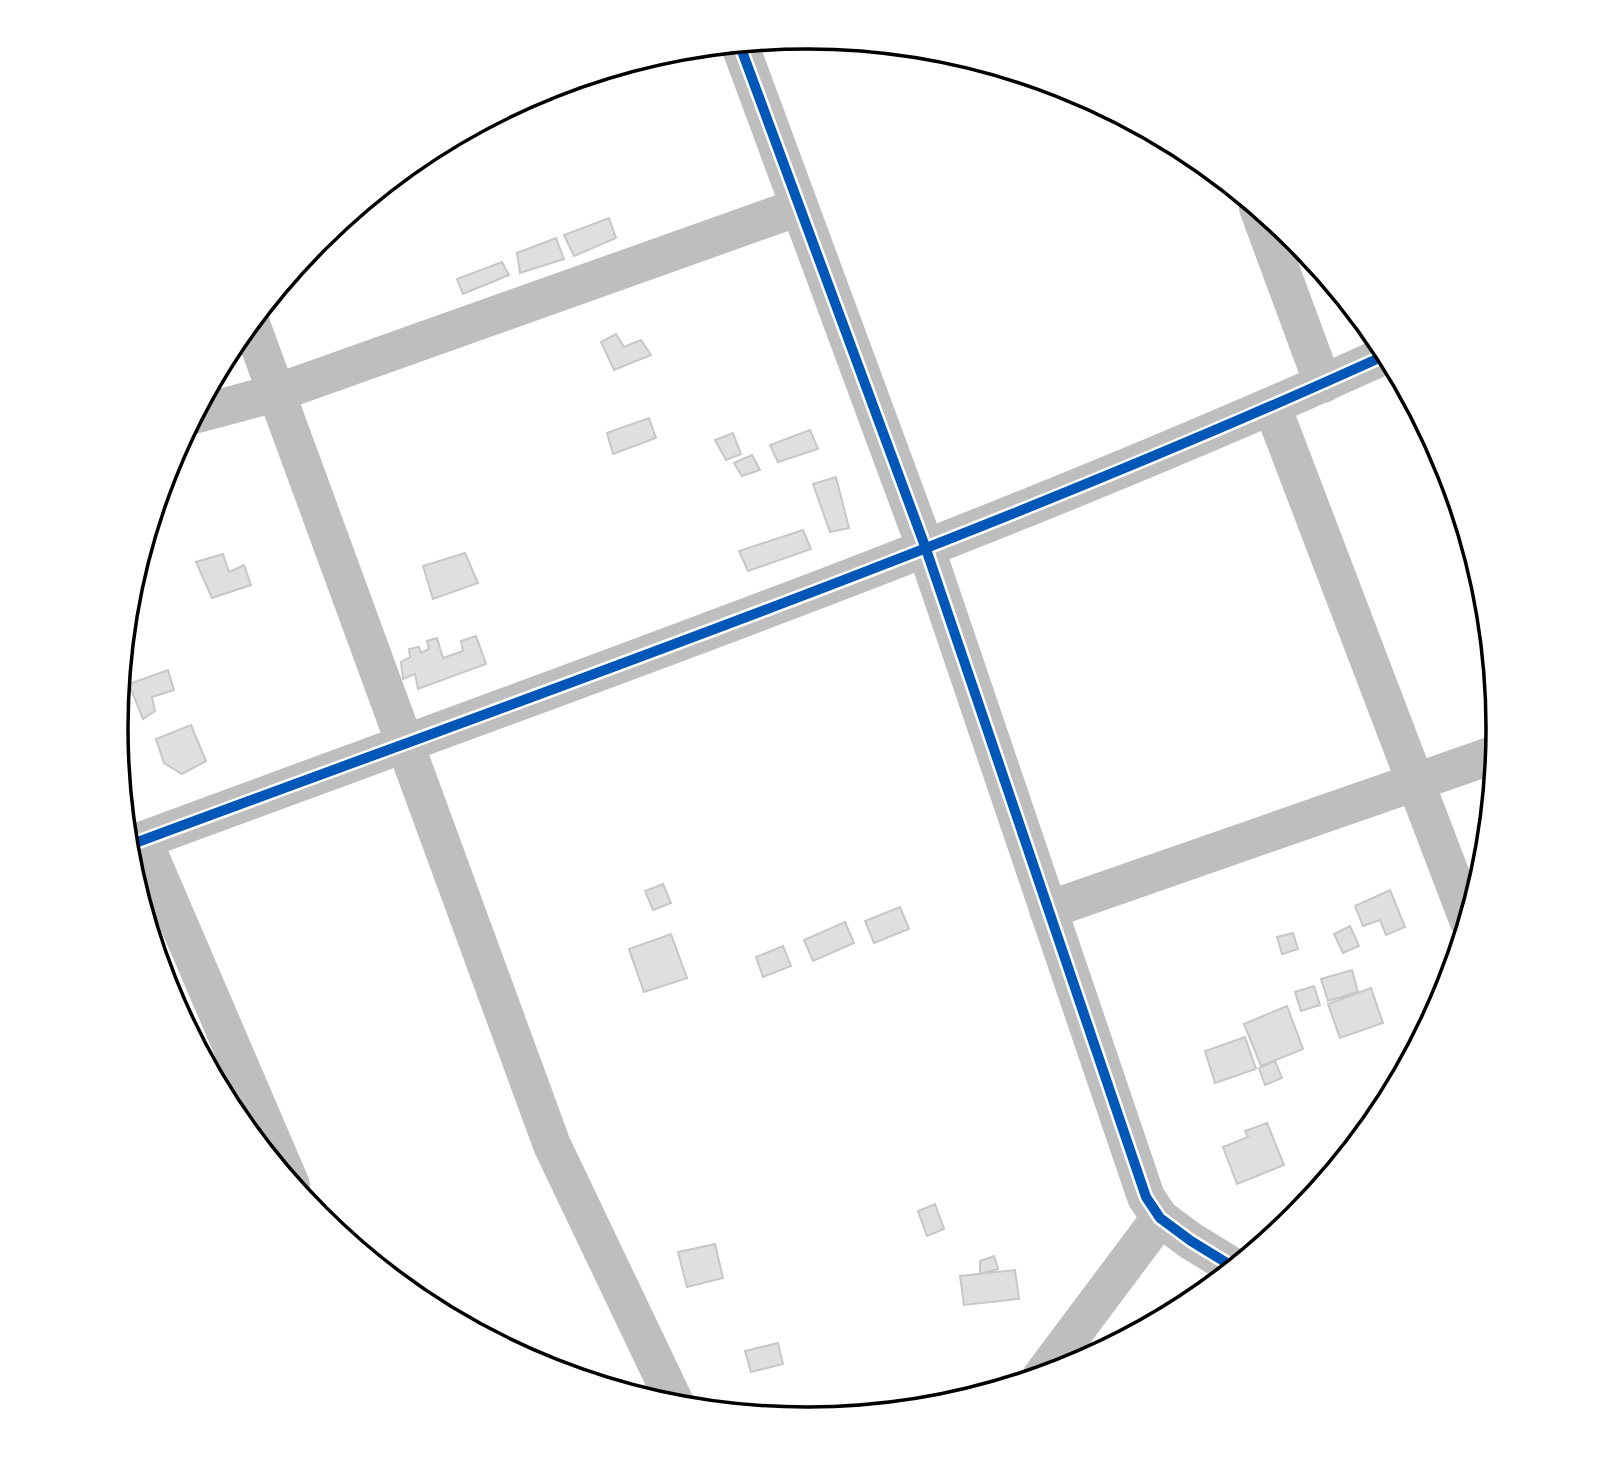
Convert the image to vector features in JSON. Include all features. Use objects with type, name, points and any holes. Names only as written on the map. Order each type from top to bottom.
[{"type":"street","points":[[742,52],[926,549],[1146,1197],[1160,1218],[1227,1263]]},
{"type":"street","points":[[207,412],[276,393],[799,207]]},
{"type":"street","points":[[1265,228],[1323,384]]},
{"type":"street","points":[[255,334],[552,1145],[670,1394]]},
{"type":"street","points":[[138,842],[926,549],[1377,360]]},
{"type":"street","points":[[1272,406],[1463,906]]},
{"type":"street","points":[[1048,910],[1485,758]]},
{"type":"street","points":[[140,853],[276,1152]]},
{"type":"street","points":[[1053,1361],[1160,1218]]},
{"type":"building","points":[[609,218],[616,238],[574,256],[564,235]]},
{"type":"building","points":[[556,238],[564,259],[520,273],[517,253]]},
{"type":"building","points":[[502,262],[509,275],[463,294],[457,279]]},
{"type":"building","points":[[616,334],[624,347],[641,340],[651,355],[614,370],[601,342]]},
{"type":"building","points":[[649,418],[656,438],[613,454],[607,433]]},
{"type":"building","points":[[810,430],[818,449],[778,462],[770,445]]},
{"type":"building","points":[[733,433],[741,454],[726,460],[715,440]]},
{"type":"building","points":[[752,455],[760,470],[742,476],[734,463]]},
{"type":"building","points":[[836,477],[849,528],[830,532],[813,484]]},
{"type":"building","points":[[803,530],[811,549],[748,571],[739,551]]},
{"type":"building","points":[[465,553],[478,583],[433,599],[423,566]]},
{"type":"building","points":[[223,554],[229,572],[244,565],[251,585],[212,598],[196,562]]},
{"type":"building","points":[[476,636],[486,664],[418,689],[415,674],[403,679],[401,662],[410,657],[409,649],[419,647],[421,653],[429,649],[427,641],[437,638],[443,658],[463,651],[461,641]]},
{"type":"building","points":[[168,670],[174,690],[152,697],[155,711],[143,719],[129,684]]},
{"type":"building","points":[[191,725],[206,761],[182,774],[164,763],[156,739]]},
{"type":"building","points":[[663,884],[671,903],[653,910],[645,891]]},
{"type":"building","points":[[1390,890],[1405,927],[1386,935],[1380,920],[1363,926],[1355,906]]},
{"type":"building","points":[[900,907],[909,929],[874,943],[865,921]]},
{"type":"building","points":[[845,922],[854,943],[813,961],[804,940]]},
{"type":"building","points":[[1350,926],[1359,946],[1343,953],[1334,934]]},
{"type":"building","points":[[1293,933],[1298,949],[1282,954],[1277,937]]},
{"type":"building","points":[[671,934],[687,978],[644,992],[629,949]]},
{"type":"building","points":[[783,946],[791,966],[763,977],[756,957]]},
{"type":"building","points":[[1352,970],[1358,992],[1328,1001],[1321,979]]},
{"type":"building","points":[[1314,986],[1320,1005],[1301,1011],[1295,992]]},
{"type":"building","points":[[1371,988],[1383,1023],[1340,1038],[1328,1004]]},
{"type":"building","points":[[1287,1006],[1303,1049],[1261,1066],[1244,1024]]},
{"type":"building","points":[[1245,1037],[1256,1069],[1215,1083],[1205,1051]]},
{"type":"building","points":[[1275,1061],[1282,1078],[1265,1085],[1259,1068]]},
{"type":"building","points":[[1267,1123],[1284,1165],[1237,1184],[1223,1147],[1248,1137],[1245,1131]]},
{"type":"building","points":[[935,1204],[944,1229],[927,1236],[918,1211]]},
{"type":"building","points":[[715,1244],[723,1278],[687,1287],[678,1252]]},
{"type":"building","points":[[994,1256],[998,1269],[980,1274],[980,1261]]},
{"type":"building","points":[[1015,1270],[1019,1299],[964,1305],[960,1276]]},
{"type":"building","points":[[778,1343],[783,1364],[751,1372],[745,1351]]},
{"type":"cycle path","points":[[742,52],[926,549],[1146,1197],[1160,1218],[1227,1263]]},
{"type":"cycle path","points":[[138,842],[604,671],[920,550],[1077,488],[1377,359]]}]
